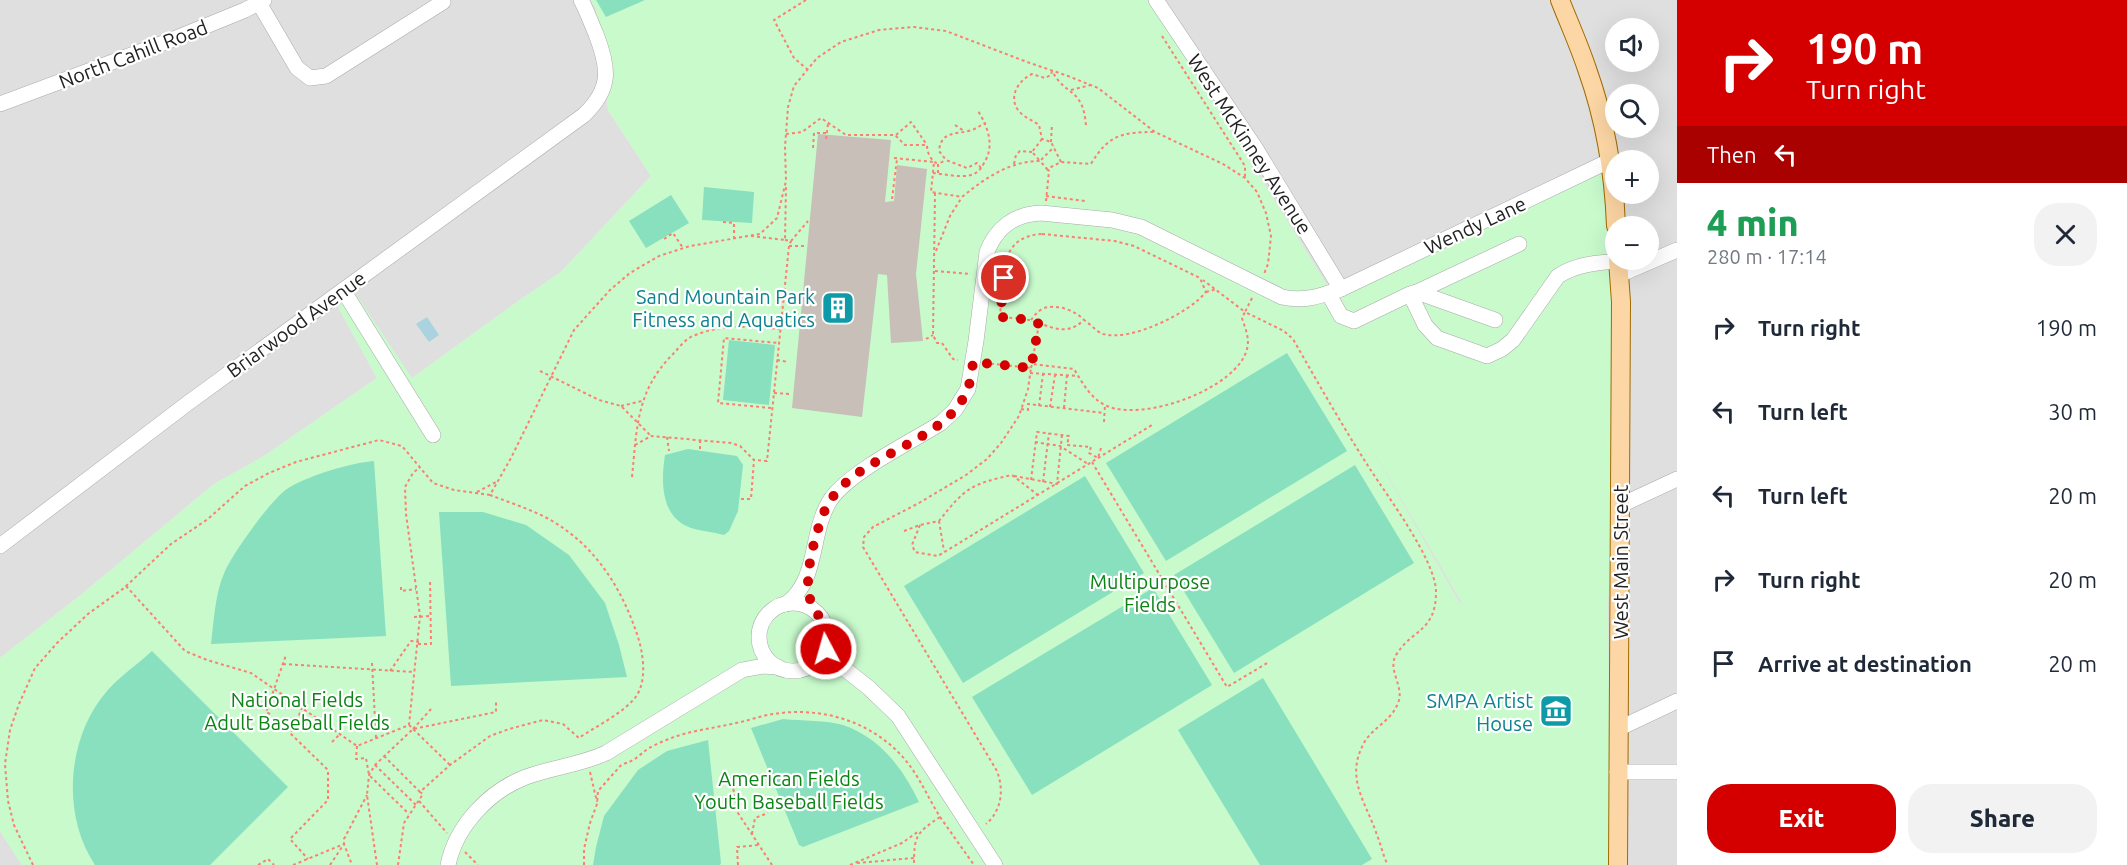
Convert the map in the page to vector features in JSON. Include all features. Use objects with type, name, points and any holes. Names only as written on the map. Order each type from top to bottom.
[{"type":"main road","points":[[1560,0],[1588,70],[1608,150]]},
{"type":"main road","name":"West Main Street","points":[[1618,865],[1619,270]]},
{"type":"street","name":"Briarwood Avenue","points":[[0,546],[188,403],[584,115],[602,93],[606,79],[605,62],[580,0]]},
{"type":"street","name":"West McKinney Avenue","points":[[1156,0],[1256,149],[1334,291],[1341,316],[1354,321],[1519,244]]},
{"type":"street","points":[[261,2],[297,68],[310,78],[326,76],[443,2]]},
{"type":"street","name":"North Cahill Road","points":[[0,105],[174,39],[261,2]]},
{"type":"street","name":"Wendy Lane","points":[[807,578],[825,511],[838,491],[855,476],[949,417],[968,388],[987,252],[996,233],[1013,220],[1041,213],[1127,223],[1155,233],[1282,297],[1296,300],[1310,299],[1334,291],[1605,163]]},
{"type":"street","points":[[1659,255],[1677,250]]},
{"type":"street","points":[[1414,293],[1425,325],[1437,338],[1487,356],[1502,349],[1513,340],[1558,276],[1588,263],[1605,264]]},
{"type":"street","points":[[343,290],[433,435]]},
{"type":"street","points":[[1414,293],[1495,320]]},
{"type":"street","points":[[1619,506],[1677,479]]},
{"type":"street","points":[[786,604],[795,598],[807,578]]},
{"type":"street","points":[[448,865],[456,842],[465,826],[476,812],[500,790],[525,777],[586,762],[606,753],[742,670],[764,666],[792,671],[813,666],[821,658],[827,641],[826,627],[815,611],[807,578]]},
{"type":"street","points":[[778,667],[764,655],[760,640],[762,622],[769,613],[786,604],[802,604],[815,611]]},
{"type":"street","points":[[742,670],[760,640]]},
{"type":"street","points":[[827,641],[841,666],[869,688],[898,716],[995,865]]},
{"type":"street","points":[[813,666],[846,670]]},
{"type":"street","points":[[1620,728],[1677,701]]},
{"type":"street","points":[[1617,772],[1677,772]]},
{"type":"path","points":[[806,0],[774,20],[794,58],[807,69]]},
{"type":"path","points":[[785,240],[786,134],[788,106],[794,86],[817,58],[841,42],[879,30],[914,27],[946,31],[1091,85],[1155,132],[1224,164],[1245,178],[1257,192],[1266,213],[1271,236],[1268,264],[1242,318],[1248,336],[1248,347],[1244,357],[1226,377],[1204,390],[1161,407],[1129,411],[1105,405],[1090,394],[1074,369],[1032,364]]},
{"type":"path","points":[[1159,31],[1245,166],[1245,178]]},
{"type":"path","points":[[1052,71],[1061,83],[1081,101],[1086,126]]},
{"type":"path","points":[[1032,152],[1042,139],[1039,125],[1024,116],[1017,108],[1014,96],[1017,85],[1023,78],[1032,74],[1045,78],[1051,75],[1052,71]]},
{"type":"path","points":[[1071,90],[1091,85]]},
{"type":"path","points":[[933,173],[969,176],[981,169],[988,157],[990,141],[986,123],[978,111]]},
{"type":"path","points":[[786,134],[802,132],[821,118],[846,135],[896,135],[911,122],[927,145],[927,151],[934,162],[931,192],[962,197]]},
{"type":"path","points":[[981,169],[977,163],[967,168],[946,160],[939,151],[943,138],[973,130],[986,123]]},
{"type":"path","points":[[826,138],[828,124]]},
{"type":"path","points":[[955,124],[964,131]]},
{"type":"path","points":[[1052,124],[1051,142],[1061,162]]},
{"type":"path","points":[[1014,165],[1016,155],[1020,151],[1032,152],[1047,169],[1061,162],[1091,164],[1099,150],[1114,137],[1134,132],[1155,132]]},
{"type":"path","points":[[813,148],[814,133],[827,133]]},
{"type":"path","points":[[896,135],[904,145],[927,145]]},
{"type":"path","points":[[1042,139],[1051,142]]},
{"type":"path","points":[[935,258],[942,235],[962,197],[985,178],[1014,165],[1028,161],[1040,161],[1054,147]]},
{"type":"path","points":[[892,199],[896,158],[938,164]]},
{"type":"path","points":[[938,164],[946,160]]},
{"type":"path","points":[[938,164],[938,174]]},
{"type":"path","points":[[490,495],[574,330],[610,290],[630,273],[659,256],[683,248],[760,234],[777,218],[786,181]]},
{"type":"path","points":[[935,193],[933,198],[935,258],[933,335],[937,343],[942,343],[953,359],[1031,370],[1043,374],[1078,376]]},
{"type":"path","points":[[955,208],[956,196]]},
{"type":"path","points":[[1046,196],[1085,201]]},
{"type":"path","points":[[635,445],[651,436],[730,443],[740,446],[754,460],[767,460],[789,246],[808,221]]},
{"type":"path","points":[[723,222],[734,223],[734,238]]},
{"type":"path","points":[[664,239],[674,233],[683,248]]},
{"type":"path","points":[[1084,320],[1080,324],[1065,328],[1047,327],[1031,320],[1000,317],[1006,261],[1014,243],[1030,235],[1115,241],[1143,250],[1200,278],[1245,312],[1284,331],[1293,339],[1434,573],[1436,592],[1433,612],[1426,627],[1394,657],[1393,669],[1399,686],[1399,701],[1391,716],[1366,738],[1356,761],[1357,787],[1377,834],[1386,865]]},
{"type":"path","points":[[746,236],[791,242]]},
{"type":"path","points":[[789,246],[805,246]]},
{"type":"path","points":[[1200,278],[1206,292]]},
{"type":"path","points":[[1031,320],[1040,310],[1053,307],[1076,312],[1103,334],[1120,334],[1141,330],[1176,315],[1206,292],[1217,289]]},
{"type":"path","points":[[784,291],[796,293]]},
{"type":"path","points":[[974,832],[988,823],[995,815],[1002,798],[1001,782],[997,771],[878,574],[863,547],[864,537],[873,526],[919,503],[966,475],[987,459],[1013,427],[1021,409],[1028,389],[1039,324]]},
{"type":"path","points":[[632,477],[638,422],[645,392],[663,363],[691,337],[724,328],[747,326],[780,329]]},
{"type":"path","points":[[926,339],[933,335]]},
{"type":"path","points":[[772,408],[718,403],[724,338],[778,343]]},
{"type":"path","points":[[777,360],[788,362]]},
{"type":"path","points":[[540,371],[599,400],[621,406],[651,436]]},
{"type":"path","points":[[1039,406],[1043,374]]},
{"type":"path","points":[[1050,408],[1055,375]]},
{"type":"path","points":[[1064,409],[1067,375]]},
{"type":"path","points":[[774,393],[790,394]]},
{"type":"path","points":[[621,406],[643,401]]},
{"type":"path","points":[[1021,409],[1028,410],[1028,404],[1104,413]]},
{"type":"path","points":[[1104,422],[1105,405]]},
{"type":"path","points":[[920,525],[912,545],[915,552],[938,556],[1152,425]]},
{"type":"path","points":[[1031,480],[1037,432],[1069,436],[1067,445],[1091,447],[1089,453],[1098,458]]},
{"type":"path","points":[[1043,482],[1049,433]]},
{"type":"path","points":[[1057,483],[1062,435]]},
{"type":"path","points":[[667,437],[669,451]]},
{"type":"path","points":[[33,865],[14,825],[8,801],[5,764],[13,721],[35,668],[57,643],[88,614],[126,586],[171,544],[208,519],[245,486],[278,469],[307,459],[379,440],[402,446],[433,483],[454,490],[490,495],[545,518],[575,538],[597,559],[614,581],[630,614],[641,646],[643,681],[637,695],[619,712],[579,738],[563,724],[543,720],[490,736],[450,765],[420,792]]},
{"type":"path","points":[[700,440],[700,449]]},
{"type":"path","points":[[1035,442],[1060,446],[1090,463],[1227,687],[1269,662]]},
{"type":"path","points":[[1098,458],[1101,448]]},
{"type":"path","points":[[741,499],[751,499],[754,460]]},
{"type":"path","points":[[409,725],[420,616],[406,514],[405,487],[413,473],[420,467]]},
{"type":"path","points":[[904,531],[939,521],[959,495],[983,482],[1012,475],[1057,483]]},
{"type":"path","points":[[1012,475],[1038,495]]},
{"type":"path","points":[[476,492],[498,481]]},
{"type":"path","points":[[939,521],[944,552]]},
{"type":"path","points":[[390,671],[411,641],[431,644],[430,580]]},
{"type":"path","points":[[126,586],[185,651],[251,673],[357,746]]},
{"type":"path","points":[[401,587],[401,591],[416,590]]},
{"type":"path","points":[[414,617],[431,616]]},
{"type":"path","points":[[270,714],[266,712],[286,655]]},
{"type":"path","points":[[217,658],[217,663]]},
{"type":"path","points":[[372,663],[376,738]]},
{"type":"path","points":[[283,664],[414,672]]},
{"type":"path","points":[[413,729],[496,712],[496,700]]},
{"type":"path","points":[[302,707],[295,727],[290,733],[328,770],[328,800],[290,839],[308,859]]},
{"type":"path","points":[[369,775],[375,765],[432,708]]},
{"type":"path","points":[[584,865],[584,849],[597,804],[598,791],[622,764],[632,762],[650,748],[670,738],[696,730],[780,713],[813,712],[834,715],[857,724],[880,737],[901,754],[914,771],[940,817],[974,865]]},
{"type":"path","points":[[409,725],[450,765]]},
{"type":"path","points":[[357,746],[409,725]]},
{"type":"path","points":[[333,742],[340,734]]},
{"type":"path","points":[[357,746],[356,759],[366,758],[369,775],[367,795],[377,865]]},
{"type":"path","points":[[384,756],[423,794],[404,823],[398,865]]},
{"type":"path","points":[[375,765],[416,805]]},
{"type":"path","points":[[369,775],[410,815]]},
{"type":"path","points":[[731,777],[738,813],[772,865]]},
{"type":"path","points":[[352,865],[344,839],[367,795]]},
{"type":"path","points":[[752,834],[755,818],[768,813]]},
{"type":"path","points":[[852,864],[902,843],[940,817]]},
{"type":"path","points":[[914,865],[914,841],[921,829]]},
{"type":"path","points":[[294,865],[344,844]]},
{"type":"path","points":[[330,865],[344,844]]},
{"type":"path","points":[[738,865],[737,847],[759,845]]},
{"type":"path","points":[[852,864],[914,858]]},
{"type":"path","points":[[258,865],[268,859],[274,865]]},
{"type":"shaded area","points":[[0,0],[590,0],[596,8],[608,110],[651,176],[561,272],[411,379],[355,294],[338,307],[377,378],[264,456],[214,484],[82,594],[0,658]]},
{"type":"shaded area","points":[[1150,0],[1677,0],[1677,865],[1611,865],[1607,603],[1465,607],[1459,602],[1303,330]]},
{"type":"shaded area","points":[[0,831],[22,865],[0,865]]},
{"type":"green space","points":[[590,0],[1150,0],[1341,307],[1341,289],[1605,163],[1605,204],[1612,204],[1613,216],[1605,216],[1605,270],[1616,270],[1620,453],[1608,603],[1611,865],[22,865],[0,831],[0,658],[82,594],[214,484],[264,456],[377,378],[338,307],[355,293],[412,378],[561,272],[651,176],[608,110],[596,9]],"holes":[[[1361,430],[1463,605],[1459,602]]]},
{"type":"green space","points":[[596,0],[645,0],[606,17]]},
{"type":"green space","points":[[704,187],[754,192],[752,223],[702,220]]},
{"type":"green space","points":[[671,195],[689,223],[646,248],[629,221]]},
{"type":"green space","points":[[729,340],[775,345],[769,405],[723,400]]},
{"type":"green space","points":[[1287,353],[1347,451],[1166,561],[1106,463]]},
{"type":"green space","points":[[688,449],[737,456],[743,465],[738,511],[729,531],[724,535],[691,528],[681,523],[668,507],[663,487],[665,455]]},
{"type":"green space","points":[[374,461],[386,636],[211,644],[217,597],[225,571],[245,539],[274,501],[290,487],[319,474]]},
{"type":"green space","points":[[1355,465],[1414,563],[1234,673],[1174,575]]},
{"type":"green space","points":[[1085,476],[1144,573],[963,683],[904,586]]},
{"type":"green space","points":[[439,512],[483,512],[526,525],[569,555],[605,603],[627,677],[451,686]]},
{"type":"green space","name":"Multipurpose Fields","points":[[1153,588],[1212,685],[1032,795],[972,697]]},
{"type":"green space","points":[[152,651],[288,787],[210,865],[95,865],[84,845],[77,823],[73,800],[73,776],[83,730],[107,691]]},
{"type":"green space","points":[[1263,678],[1372,859],[1362,865],[1260,865],[1178,730]]},
{"type":"green space","name":"American Fields Youth Baseball Fields","points":[[783,719],[837,723],[868,737],[897,766],[919,802],[803,847],[799,845],[751,728]]},
{"type":"green space","points":[[708,740],[720,865],[593,865],[604,816],[638,770],[667,751]]},
{"type":"water","points":[[427,317],[439,335],[429,342],[416,324]]},
{"type":"building","name":"Sand Mountain Park Fitness and Aquatics","points":[[818,134],[891,140],[885,202],[894,201],[897,165],[927,169],[916,274],[923,341],[891,343],[887,275],[878,274],[862,417],[792,408]]},
{"type":"place","name":"Sand Mountain Park Fitness and Aquatics","points":[[838,308]]},
{"type":"place","name":"SMPA Artist House","points":[[1556,711]]},
{"type":"route","points":[[826,649],[828,638],[826,627],[815,611],[807,586],[807,578],[820,524],[830,501],[855,476],[949,417],[963,399],[968,388],[973,362],[1031,368],[1039,324],[1031,320],[1000,317],[1004,278]]},
{"type":"park label","name":"National Fields Adult Baseball Fields","points":[[297,710]]}]
